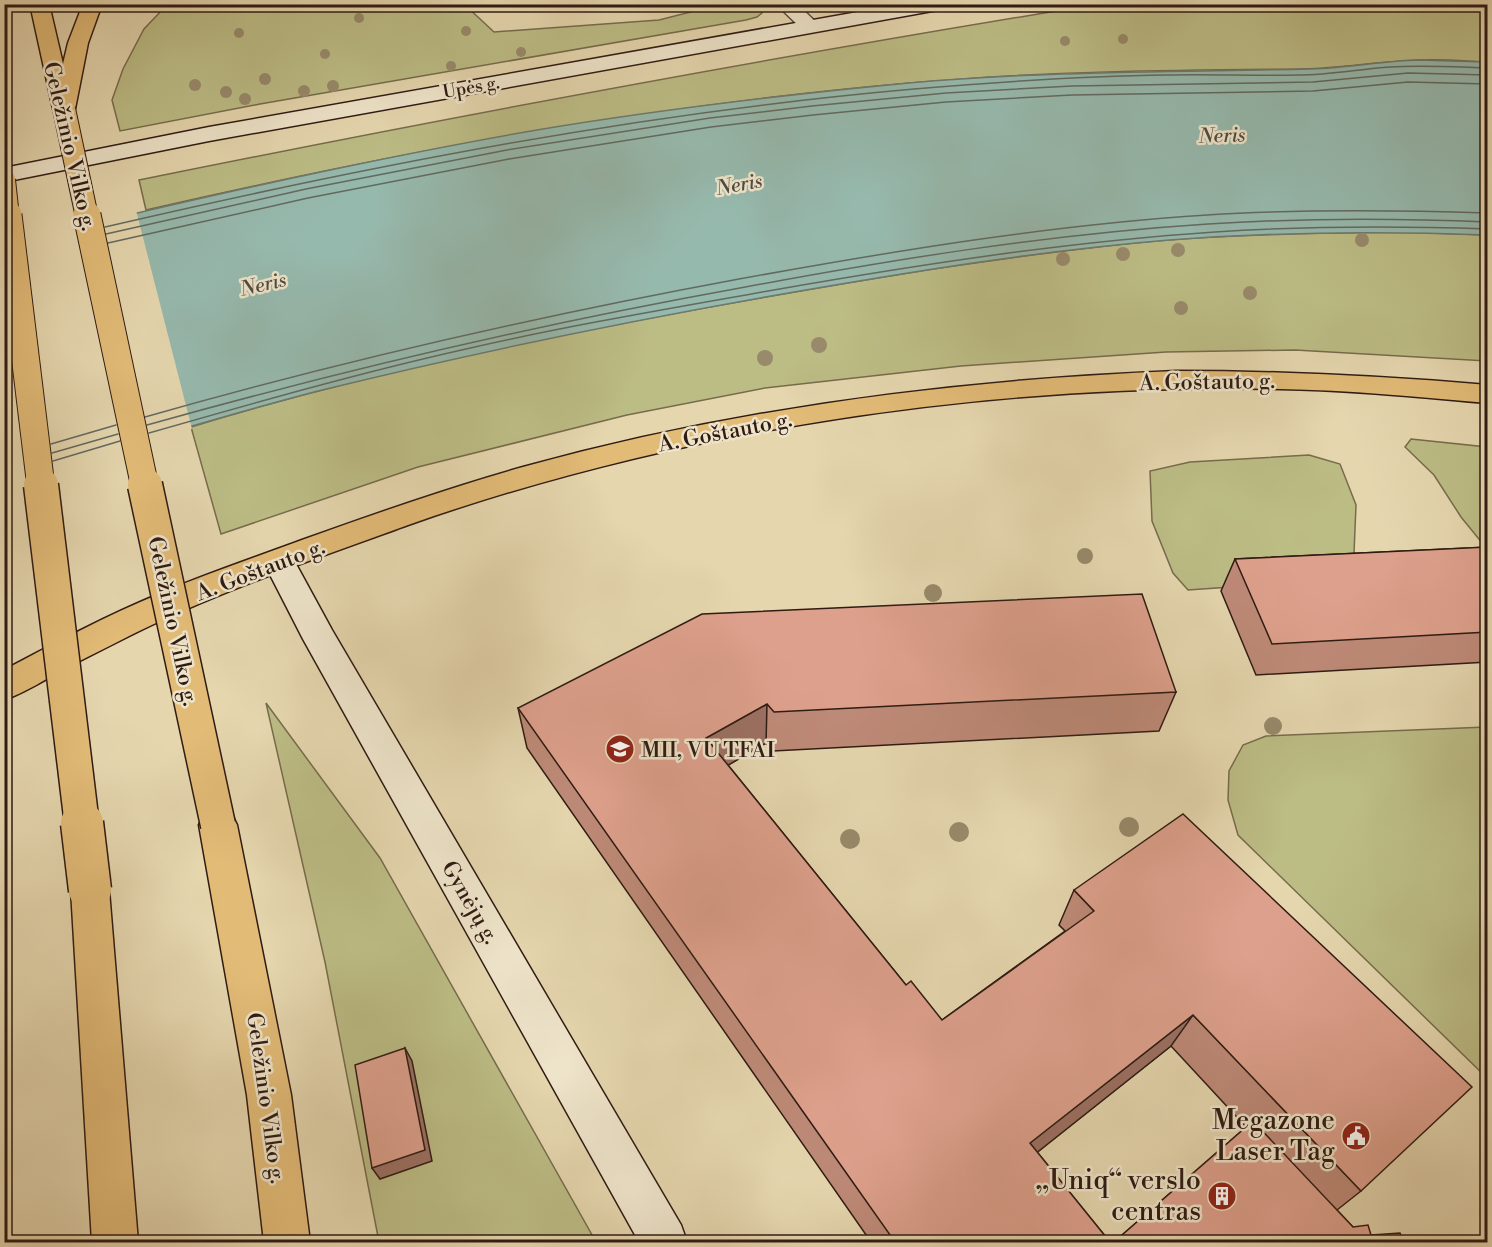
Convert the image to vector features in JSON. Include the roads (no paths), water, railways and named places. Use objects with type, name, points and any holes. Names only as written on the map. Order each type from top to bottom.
[{"type":"main road","name":"Geležinio Vilko g.","points":[[39,4],[64,108],[218,825],[268,1095],[287,1242]]},
{"type":"main road","points":[[64,108],[78,43],[93,4]]},
{"type":"main road","points":[[4,180],[90,890],[116,1242]]},
{"type":"main road","name":"A. Goštauto g.","points":[[4,686],[157,608],[382,522],[505,482],[730,428],[843,408],[992,391],[1164,381],[1352,382],[1488,394]]},
{"type":"street","points":[[785,4],[811,27]]},
{"type":"street","name":"Upės g.","points":[[4,175],[208,134],[938,4]]},
{"type":"street","name":"Gynėjų g.","points":[[279,561],[320,639],[664,1242]]},
{"type":"water","name":"Neris","points":[[1418,60],[1487,62],[1487,235],[1328,233],[1169,240],[1019,256],[870,279],[600,328],[374,377],[239,412],[5,481],[4,245],[333,169],[531,131],[672,110],[959,79],[1311,69]]},
{"type":"place","name":"MII, VU TFAI","points":[[620,749]]},
{"type":"place","name":"Megazone Laser Tag","points":[[1356,1136]]},
{"type":"place","name":"„Uniq“ verslo centras","points":[[1222,1196]]}]
